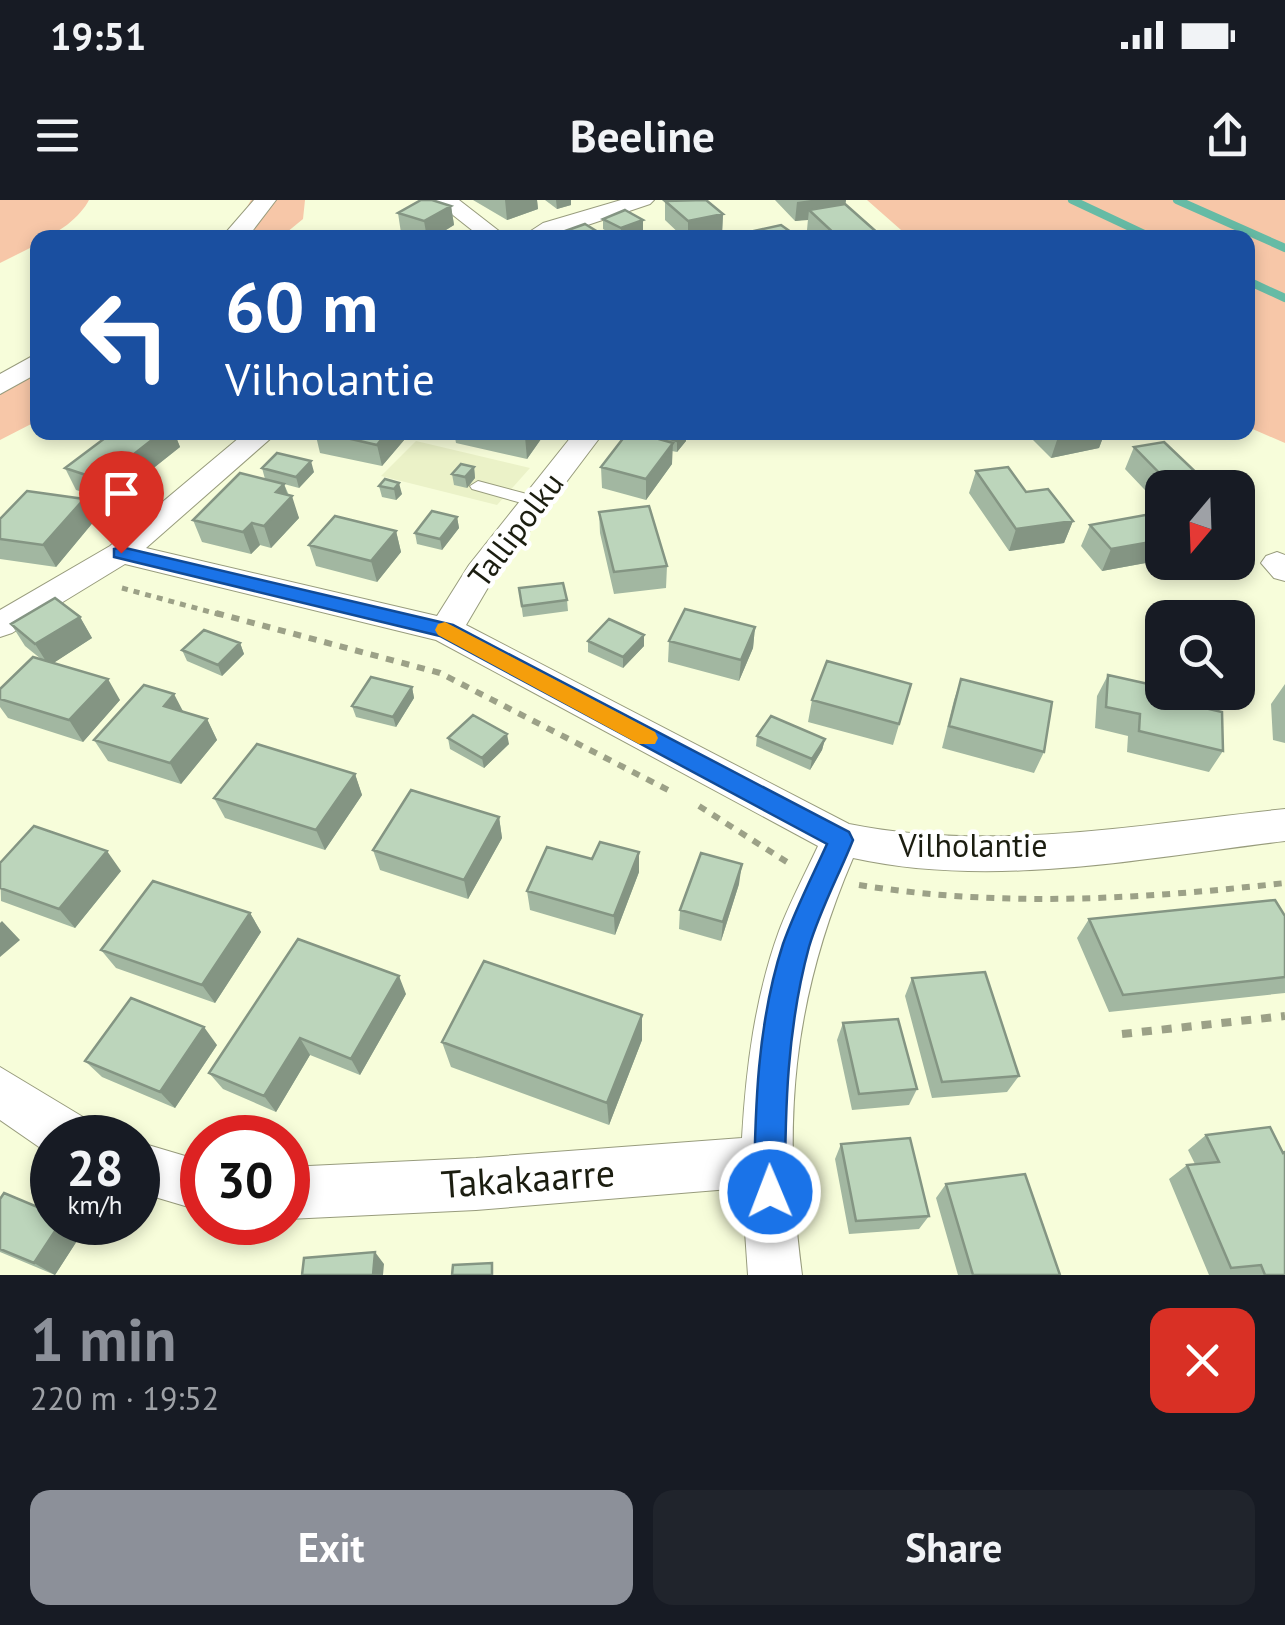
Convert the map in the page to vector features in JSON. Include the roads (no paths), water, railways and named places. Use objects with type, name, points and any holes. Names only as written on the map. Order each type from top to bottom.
[{"type":"street","points":[[243,230],[265,200]]},
{"type":"street","points":[[445,200],[486,230]]},
{"type":"street","points":[[547,230],[644,200]]},
{"type":"street","points":[[0,386],[30,366]]},
{"type":"street","points":[[0,625],[121,553],[255,440]]},
{"type":"street","name":"Tallipolku","points":[[446,630],[480,573],[584,440]]},
{"type":"street","name":"Vilholantie","points":[[121,553],[446,630],[841,840],[906,851],[982,850],[1108,843],[1285,824]]},
{"type":"street","points":[[775,1275],[768,1162],[781,1010],[797,944],[841,840]]},
{"type":"street","points":[[0,1091],[36,1115]]},
{"type":"street","name":"Takakaarre","points":[[310,1191],[476,1184],[768,1162]]},
{"type":"lane","points":[[478,486],[536,502]]},
{"type":"waterway","points":[[1072,200],[1136,230]]},
{"type":"waterway","points":[[1177,200],[1244,230]]},
{"type":"waterway","points":[[1255,235],[1285,248]]},
{"type":"waterway","points":[[1255,284],[1285,298]]}]
